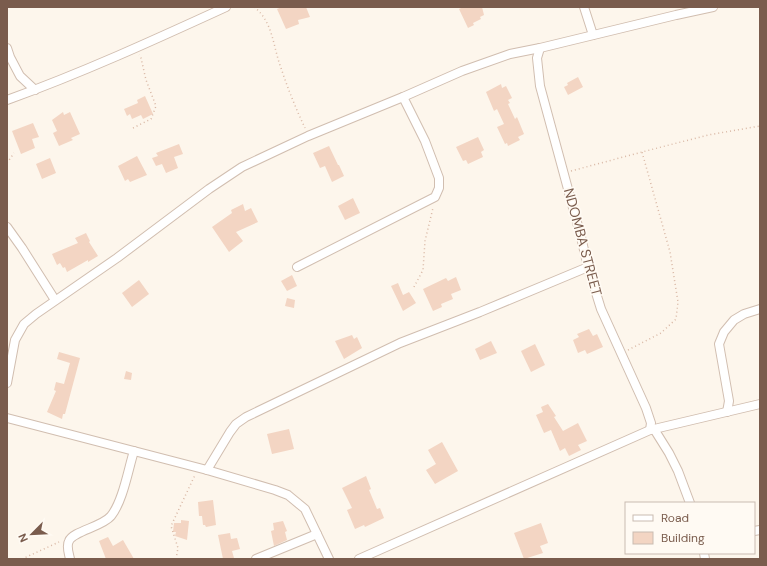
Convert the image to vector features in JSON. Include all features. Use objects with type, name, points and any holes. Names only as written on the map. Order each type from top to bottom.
[{"type":"street","points":[[7,100],[35,90],[135,48],[226,7]]},
{"type":"street","points":[[584,7],[593,35]]},
{"type":"street","points":[[676,15],[679,7]]},
{"type":"street","points":[[7,383],[15,340],[24,324],[55,300],[117,258],[242,167],[308,136],[462,71],[510,54],[713,7]]},
{"type":"street","points":[[7,48],[20,76],[35,90]]},
{"type":"street","name":"NDOMBA STREET","points":[[540,48],[537,58],[540,86],[588,267],[601,309],[646,408],[652,429]]},
{"type":"street","points":[[297,267],[435,196],[439,188],[438,178],[425,141],[403,97]]},
{"type":"street","points":[[7,227],[55,300]]},
{"type":"street","points":[[207,470],[230,432],[236,424],[246,417],[400,343],[480,312],[588,267]]},
{"type":"street","points":[[727,412],[729,401],[720,344],[724,332],[734,320],[744,314],[760,309]]},
{"type":"street","points":[[359,559],[652,429],[760,404]]},
{"type":"street","points":[[7,418],[207,470],[288,495],[305,509],[329,559]]},
{"type":"street","points":[[652,429],[672,459],[690,502]]},
{"type":"street","points":[[70,559],[68,548],[69,540],[74,535],[100,525],[111,517],[120,503],[134,451]]},
{"type":"street","points":[[256,559],[317,534]]},
{"type":"path","points":[[254,7],[260,12],[270,28],[280,66],[308,136]]},
{"type":"path","points":[[133,128],[151,119],[156,106],[146,80],[141,58],[135,48]]},
{"type":"path","points":[[564,174],[642,152],[708,136],[760,126]]},
{"type":"path","points":[[622,354],[661,333],[676,319],[678,302],[670,252],[642,152]]},
{"type":"path","points":[[7,163],[14,153]]},
{"type":"path","points":[[414,287],[423,270],[425,241],[435,196]]},
{"type":"path","points":[[176,559],[178,548],[171,526],[198,468]]},
{"type":"path","points":[[22,559],[61,541]]},
{"type":"building","points":[[282,7],[306,7],[310,17],[298,20],[299,24],[286,29],[277,9]]},
{"type":"building","points":[[463,7],[482,7],[484,15],[480,17],[481,19],[473,23],[474,25],[468,28],[459,9]]},
{"type":"building","points":[[578,77],[583,87],[568,95],[564,87],[568,85],[567,83]]},
{"type":"building","points":[[501,84],[502,88],[506,86],[512,98],[508,100],[510,103],[508,104],[515,119],[517,117],[524,134],[518,137],[520,140],[508,146],[507,143],[505,144],[497,127],[504,124],[497,109],[494,111],[486,92]]},
{"type":"building","points":[[145,96],[153,114],[143,119],[141,115],[132,119],[130,114],[127,116],[124,109],[138,103],[137,100]]},
{"type":"building","points":[[63,112],[64,115],[70,112],[80,134],[71,138],[73,140],[59,146],[53,133],[57,131],[52,120]]},
{"type":"building","points":[[33,123],[39,137],[32,139],[35,148],[21,154],[12,131]]},
{"type":"building","points":[[478,137],[484,150],[481,152],[483,157],[468,164],[466,160],[463,161],[456,147]]},
{"type":"building","points":[[179,144],[183,154],[174,157],[178,168],[166,173],[162,164],[156,166],[152,158],[158,156],[156,153]]},
{"type":"building","points":[[329,146],[344,176],[332,182],[325,166],[320,168],[313,153]]},
{"type":"building","points":[[137,156],[147,175],[130,182],[128,179],[125,181],[118,166]]},
{"type":"building","points":[[50,158],[56,173],[42,179],[36,164]]},
{"type":"building","points":[[353,198],[360,213],[345,220],[338,206]]},
{"type":"building","points":[[243,204],[245,211],[251,208],[258,222],[236,232],[243,241],[229,252],[212,227],[232,213],[231,210]]},
{"type":"building","points":[[86,233],[90,241],[89,242],[98,256],[67,272],[65,267],[63,268],[60,263],[57,265],[52,254],[78,243],[75,238]]},
{"type":"building","points":[[292,275],[297,286],[287,291],[281,281]]},
{"type":"building","points":[[456,277],[461,290],[451,294],[453,299],[441,304],[442,307],[433,311],[423,289],[446,278],[448,281]]},
{"type":"building","points":[[139,280],[149,294],[132,307],[122,293]]},
{"type":"building","points":[[398,283],[403,295],[409,292],[416,303],[403,311],[391,286]]},
{"type":"building","points":[[287,298],[295,300],[294,308],[285,306]]},
{"type":"building","points":[[589,329],[593,336],[597,334],[603,347],[587,354],[585,350],[578,353],[573,340],[579,337],[577,334]]},
{"type":"building","points":[[352,335],[354,339],[357,337],[362,348],[344,359],[335,341]]},
{"type":"building","points":[[491,341],[497,353],[480,360],[475,349]]},
{"type":"building","points":[[535,344],[545,365],[531,372],[521,351]]},
{"type":"building","points":[[59,352],[80,358],[65,414],[63,414],[62,419],[47,412],[56,391],[54,390],[56,382],[64,384],[70,363],[57,359]]},
{"type":"building","points":[[126,371],[132,373],[131,380],[124,379]]},
{"type":"building","points":[[548,404],[563,431],[578,423],[587,441],[578,445],[581,450],[569,456],[565,448],[560,451],[551,430],[544,433],[536,415],[543,412],[541,407]]},
{"type":"building","points":[[289,429],[294,449],[272,454],[267,434]]},
{"type":"building","points":[[442,442],[458,471],[435,484],[426,470],[436,464],[428,450]]},
{"type":"building","points":[[366,476],[371,489],[369,490],[377,509],[380,508],[384,518],[365,527],[364,525],[355,529],[347,510],[352,508],[342,488]]},
{"type":"building","points":[[213,500],[216,525],[206,527],[203,525],[202,516],[199,516],[198,502]]},
{"type":"building","points":[[181,520],[189,521],[187,540],[175,536],[176,532],[173,532],[174,523],[181,523]]},
{"type":"building","points":[[283,521],[287,531],[285,532],[287,540],[274,546],[271,531],[274,530],[273,523]]},
{"type":"building","points":[[541,523],[548,543],[540,546],[543,553],[524,559],[514,533]]},
{"type":"building","points":[[230,533],[231,539],[237,538],[240,549],[232,551],[234,558],[223,559],[218,535]]},
{"type":"building","points":[[108,537],[113,546],[123,540],[134,559],[106,559],[99,541]]}]
